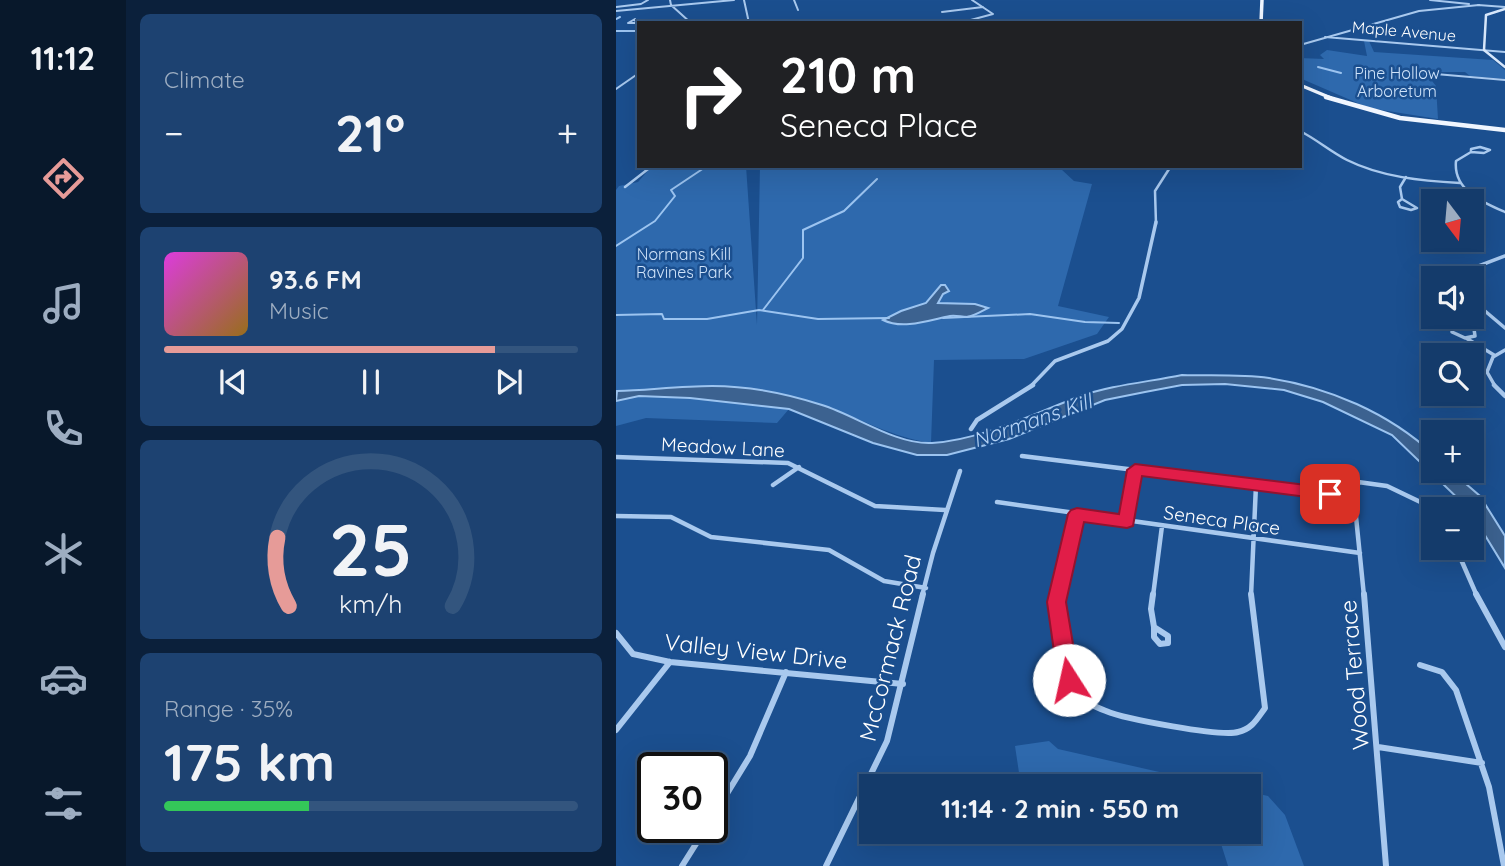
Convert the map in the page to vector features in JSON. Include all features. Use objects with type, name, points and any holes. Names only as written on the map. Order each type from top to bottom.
[{"type":"main road","points":[[1263,21],[1264,0]]},
{"type":"main road","points":[[1505,8],[1486,17],[1484,50],[1505,67]]},
{"type":"main road","points":[[1302,87],[1342,102],[1389,115],[1505,131]]},
{"type":"street","points":[[616,7],[641,4],[648,0]]},
{"type":"street","points":[[670,0],[671,5],[689,21]]},
{"type":"street","points":[[616,11],[734,0]]},
{"type":"street","points":[[744,0],[749,21]]},
{"type":"street","points":[[794,0],[798,10]]},
{"type":"street","points":[[967,21],[993,14],[972,0]]},
{"type":"street","points":[[1430,0],[1505,8]]},
{"type":"street","points":[[710,2],[717,8]]},
{"type":"street","points":[[1302,44],[1419,11],[1479,5]]},
{"type":"street","points":[[942,12],[983,6]]},
{"type":"street","points":[[1489,6],[1499,10]]},
{"type":"street","points":[[635,9],[635,19]]},
{"type":"street","name":"Maple Avenue","points":[[1322,37],[1505,52]]},
{"type":"street","points":[[1424,73],[1445,72],[1505,80]]},
{"type":"street","points":[[616,89],[637,74]]},
{"type":"street","points":[[1302,132],[1354,162],[1406,177],[1460,183]]},
{"type":"street","points":[[1471,152],[1484,153],[1490,150],[1477,147],[1461,157],[1455,164],[1460,183],[1480,200],[1505,212]]},
{"type":"street","points":[[625,187],[649,168]]},
{"type":"street","points":[[971,429],[977,420],[1028,390],[1055,361],[1108,341],[1122,329],[1139,298],[1150,257],[1156,226],[1155,191],[1170,168]]},
{"type":"street","points":[[1402,199],[1400,187],[1406,177]]},
{"type":"street","points":[[1402,199],[1415,204],[1417,208],[1407,210],[1400,207],[1398,202],[1402,199]]},
{"type":"street","points":[[1479,266],[1505,256]]},
{"type":"street","points":[[1484,310],[1505,328]]},
{"type":"street","points":[[1499,323],[1505,321]]},
{"type":"street","points":[[1465,338],[1475,336],[1476,331],[1463,325],[1452,328],[1455,334],[1495,356]]},
{"type":"street","points":[[1503,392],[1487,372],[1488,364],[1505,350]]},
{"type":"street","points":[[1022,456],[1354,497]]},
{"type":"street","name":"Meadow Lane","points":[[616,457],[763,461],[800,466],[876,506],[945,510]]},
{"type":"street","points":[[773,485],[800,466]]},
{"type":"street","points":[[1127,521],[1135,470]]},
{"type":"street","name":"McCormack Road","points":[[826,866],[887,741],[945,510],[960,471]]},
{"type":"street","name":"Wood Terrace","points":[[1386,866],[1378,747],[1354,497],[1358,482],[1375,482],[1421,501]]},
{"type":"street","points":[[1077,514],[1056,602],[1069,680],[1083,699],[1107,712],[1213,733],[1236,733],[1251,727],[1265,708],[1251,599],[1256,485]]},
{"type":"street","name":"Seneca Place","points":[[997,502],[1360,553]]},
{"type":"street","points":[[616,516],[671,517],[711,537],[829,550],[884,581],[908,587],[926,587]]},
{"type":"street","points":[[1154,627],[1151,609],[1162,526]]},
{"type":"street","points":[[1461,560],[1471,585],[1505,647]]},
{"type":"street","name":"Valley View Drive","points":[[616,633],[633,654],[670,662],[903,684]]},
{"type":"street","points":[[616,730],[670,662]]},
{"type":"street","points":[[1420,665],[1442,670],[1450,676],[1482,763],[1495,810],[1504,866]]},
{"type":"street","points":[[728,793],[751,756],[786,672]]},
{"type":"street","points":[[1378,747],[1482,763]]},
{"type":"street","points":[[682,866],[697,843]]},
{"type":"green space","name":"Pine Hollow Arboretum","points":[[1364,41],[1369,41],[1374,52],[1493,60],[1505,70],[1505,79],[1470,76],[1465,72],[1425,72],[1436,86],[1438,119],[1369,108],[1302,79],[1302,58],[1324,59],[1320,55],[1327,50],[1367,56]]},
{"type":"green space","name":"Normans Kill Ravines Park","points":[[650,168],[746,168],[757,325],[760,168],[1062,168],[1074,181],[1092,184],[1058,306],[1109,317],[1097,334],[1024,359],[934,360],[931,443],[890,432],[825,406],[774,393],[721,388],[616,391],[616,190],[619,186],[638,182]]},
{"type":"green space","points":[[639,396],[734,401],[789,409],[777,423],[646,418],[616,426],[616,401]]},
{"type":"green space","points":[[1049,741],[1058,749],[1168,774],[1019,774],[1015,746]]},
{"type":"green space","points":[[1261,794],[1268,796],[1285,815],[1304,866],[1228,866],[1221,844],[1261,844]]},
{"type":"water","points":[[941,285],[945,285],[949,291],[943,294],[938,303],[975,304],[988,308],[967,317],[950,316],[916,323],[899,324],[883,320],[926,303]]},
{"type":"water","name":"Normans Kill","points":[[1182,375],[1247,376],[1291,382],[1357,404],[1397,426],[1421,443],[1421,463],[1392,435],[1323,402],[1284,390],[1225,384],[1182,385],[1105,400],[1009,439],[947,455],[917,455],[873,443],[789,409],[690,398],[639,396],[616,401],[617,391],[712,386],[754,389],[809,401],[904,439],[932,443],[988,432],[1078,397]]},
{"type":"water","points":[[1442,483],[1465,483],[1481,497],[1457,497]]},
{"type":"water","points":[[1484,502],[1505,536],[1505,568],[1484,534]]},
{"type":"waterway","points":[[616,19],[620,17]]},
{"type":"waterway","points":[[616,31],[637,31]]},
{"type":"waterway","points":[[1318,67],[1341,73]]},
{"type":"waterway","points":[[616,246],[655,221],[675,196],[671,190],[704,168]]},
{"type":"waterway","points":[[763,310],[803,258],[803,230],[844,211],[877,179]]},
{"type":"waterway","points":[[616,315],[662,314],[664,319],[707,319],[759,310],[818,319],[889,318]]},
{"type":"waterway","points":[[943,318],[1030,314],[1085,322],[1119,323]]},
{"type":"route","points":[[1069,680],[1056,602],[1077,514],[1127,521],[1135,470],[1330,494]]}]
